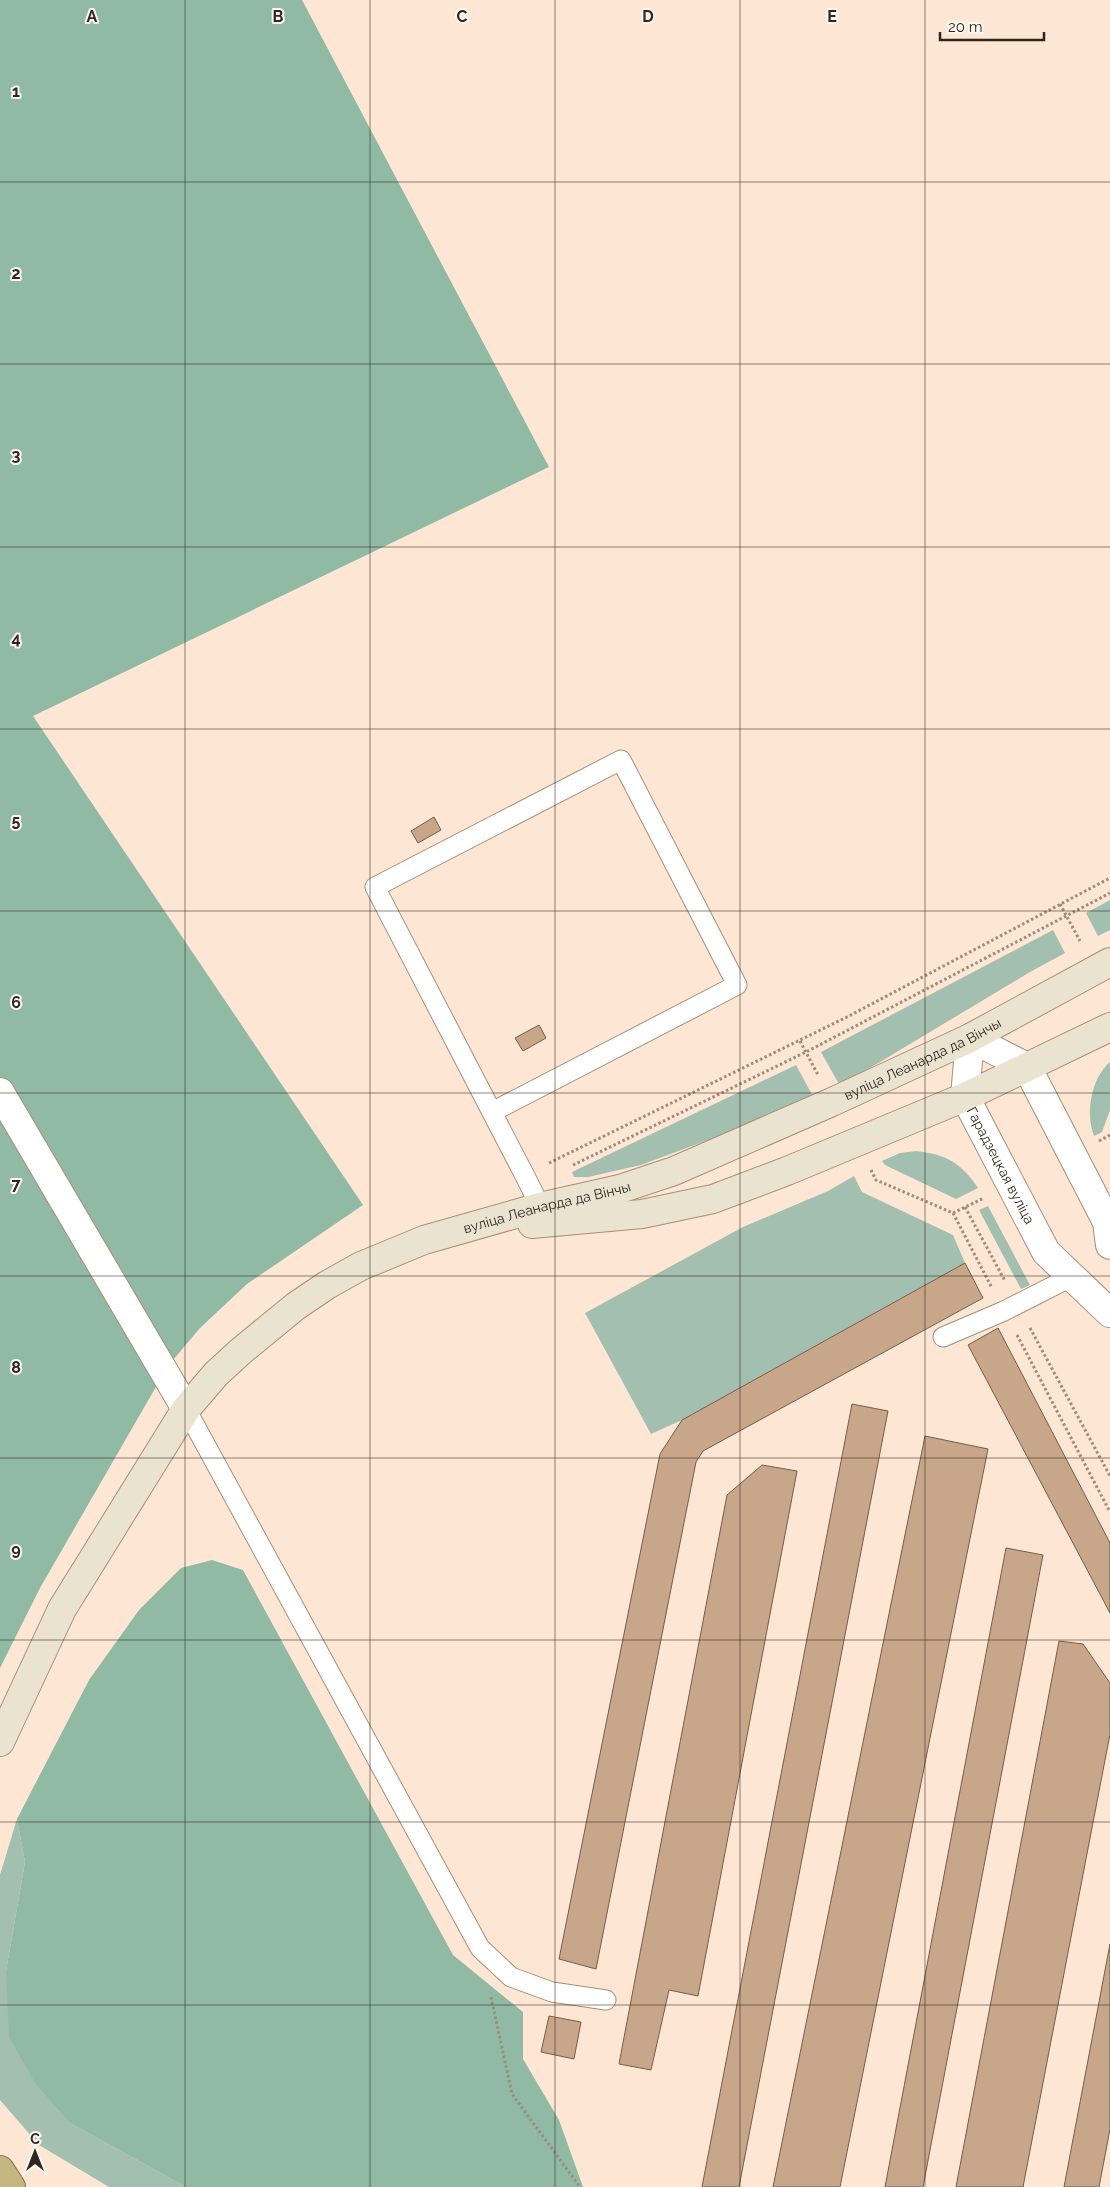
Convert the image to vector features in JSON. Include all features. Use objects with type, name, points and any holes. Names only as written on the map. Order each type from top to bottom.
[{"type":"highway","points":[[0,2170],[11,2187]]},
{"type":"main road","name":"вуліца Леанарда да Вінчы","points":[[0,1742],[62,1609],[186,1409],[216,1374],[241,1350],[296,1306],[327,1285],[390,1253],[424,1240],[466,1228],[536,1198],[620,1189],[674,1171],[832,1102],[970,1038],[1110,962]]},
{"type":"main road","name":"вуліца Леанарда да Вінчы","points":[[536,1198],[642,1214],[713,1199],[787,1171],[965,1097],[1110,1027]]},
{"type":"street","points":[[970,1038],[1027,1067],[1107,1222],[1110,1245]]},
{"type":"street","name":"Гарадзецкая вуліца","points":[[970,1038],[965,1097],[1046,1252],[1110,1313]]},
{"type":"street","points":[[0,1092],[186,1409]]},
{"type":"lane","points":[[492,1112],[737,985],[620,760],[375,887],[536,1198]]},
{"type":"lane","points":[[943,1337],[1011,1307],[1071,1277]]},
{"type":"lane","points":[[186,1409],[480,1948],[511,1977],[552,1992],[606,2000]]},
{"type":"path","points":[[536,1198],[800,1041],[1110,878]]},
{"type":"path","points":[[536,1198],[806,1052],[1110,892]]},
{"type":"path","points":[[1060,904],[1066,915]]},
{"type":"path","points":[[800,1041],[806,1052]]},
{"type":"path","points":[[876,1180],[953,1213],[1011,1307],[1110,1476]]},
{"type":"path","points":[[965,1207],[1110,1512]]},
{"type":"path","points":[[490,1997],[512,2094],[580,2187]]},
{"type":"green space","points":[[0,0],[302,0],[549,467],[33,716],[363,1205],[247,1284],[200,1328],[168,1366],[40,1588],[0,1668]]},
{"type":"green space","points":[[1110,900],[1110,930],[1098,936],[1086,913]]},
{"type":"green space","points":[[1053,930],[1065,953],[840,1086],[821,1052]]},
{"type":"green space","points":[[1110,1062],[1110,1110],[1102,1132],[1094,1136],[1090,1117],[1092,1096],[1098,1077]]},
{"type":"green space","points":[[796,1065],[815,1100],[641,1165],[588,1177],[574,1177],[572,1172]]},
{"type":"green space","points":[[927,1152],[952,1161],[972,1179],[978,1188],[956,1199],[885,1165],[882,1161],[900,1153]]},
{"type":"green space","points":[[854,1176],[862,1192],[953,1235],[965,1263],[682,1420],[651,1434],[585,1313],[743,1227],[828,1191]]},
{"type":"green space","points":[[988,1206],[1030,1285],[1021,1289],[979,1210]]},
{"type":"green space","points":[[212,1560],[243,1570],[453,1955],[523,2012],[523,2059],[559,2120],[583,2187],[186,2187],[70,2123],[35,2083],[9,2037],[6,1971],[25,1862],[17,1819],[89,1680],[139,1610],[181,1568]]},
{"type":"green space","points":[[17,1819],[25,1862],[6,1971],[70,2123],[186,2187],[109,2187],[39,2145],[0,2100],[0,1875]]},
{"type":"building","points":[[434,817],[441,830],[418,843],[411,831]]},
{"type":"building","points":[[539,1025],[546,1038],[523,1051],[515,1038]]},
{"type":"building","points":[[965,1263],[983,1298],[703,1451],[696,1462],[596,1969],[559,1959],[660,1454],[682,1420]]},
{"type":"building","points":[[998,1328],[1110,1543],[1110,1613],[968,1345]]},
{"type":"building","points":[[852,1404],[888,1411],[739,2187],[702,2187]]},
{"type":"building","points":[[925,1436],[988,1449],[840,2187],[773,2187]]},
{"type":"building","points":[[762,1465],[797,1471],[698,1996],[669,1990],[651,2070],[619,2064],[727,1495]]},
{"type":"building","points":[[1006,1548],[1043,1555],[923,2187],[885,2187]]},
{"type":"building","points":[[1059,1641],[1083,1644],[1110,1683],[1110,1734],[1023,2187],[956,2187]]},
{"type":"building","points":[[1110,1944],[1110,2129],[1099,2187],[1064,2187]]},
{"type":"building","points":[[549,2016],[581,2022],[574,2059],[541,2052]]}]
